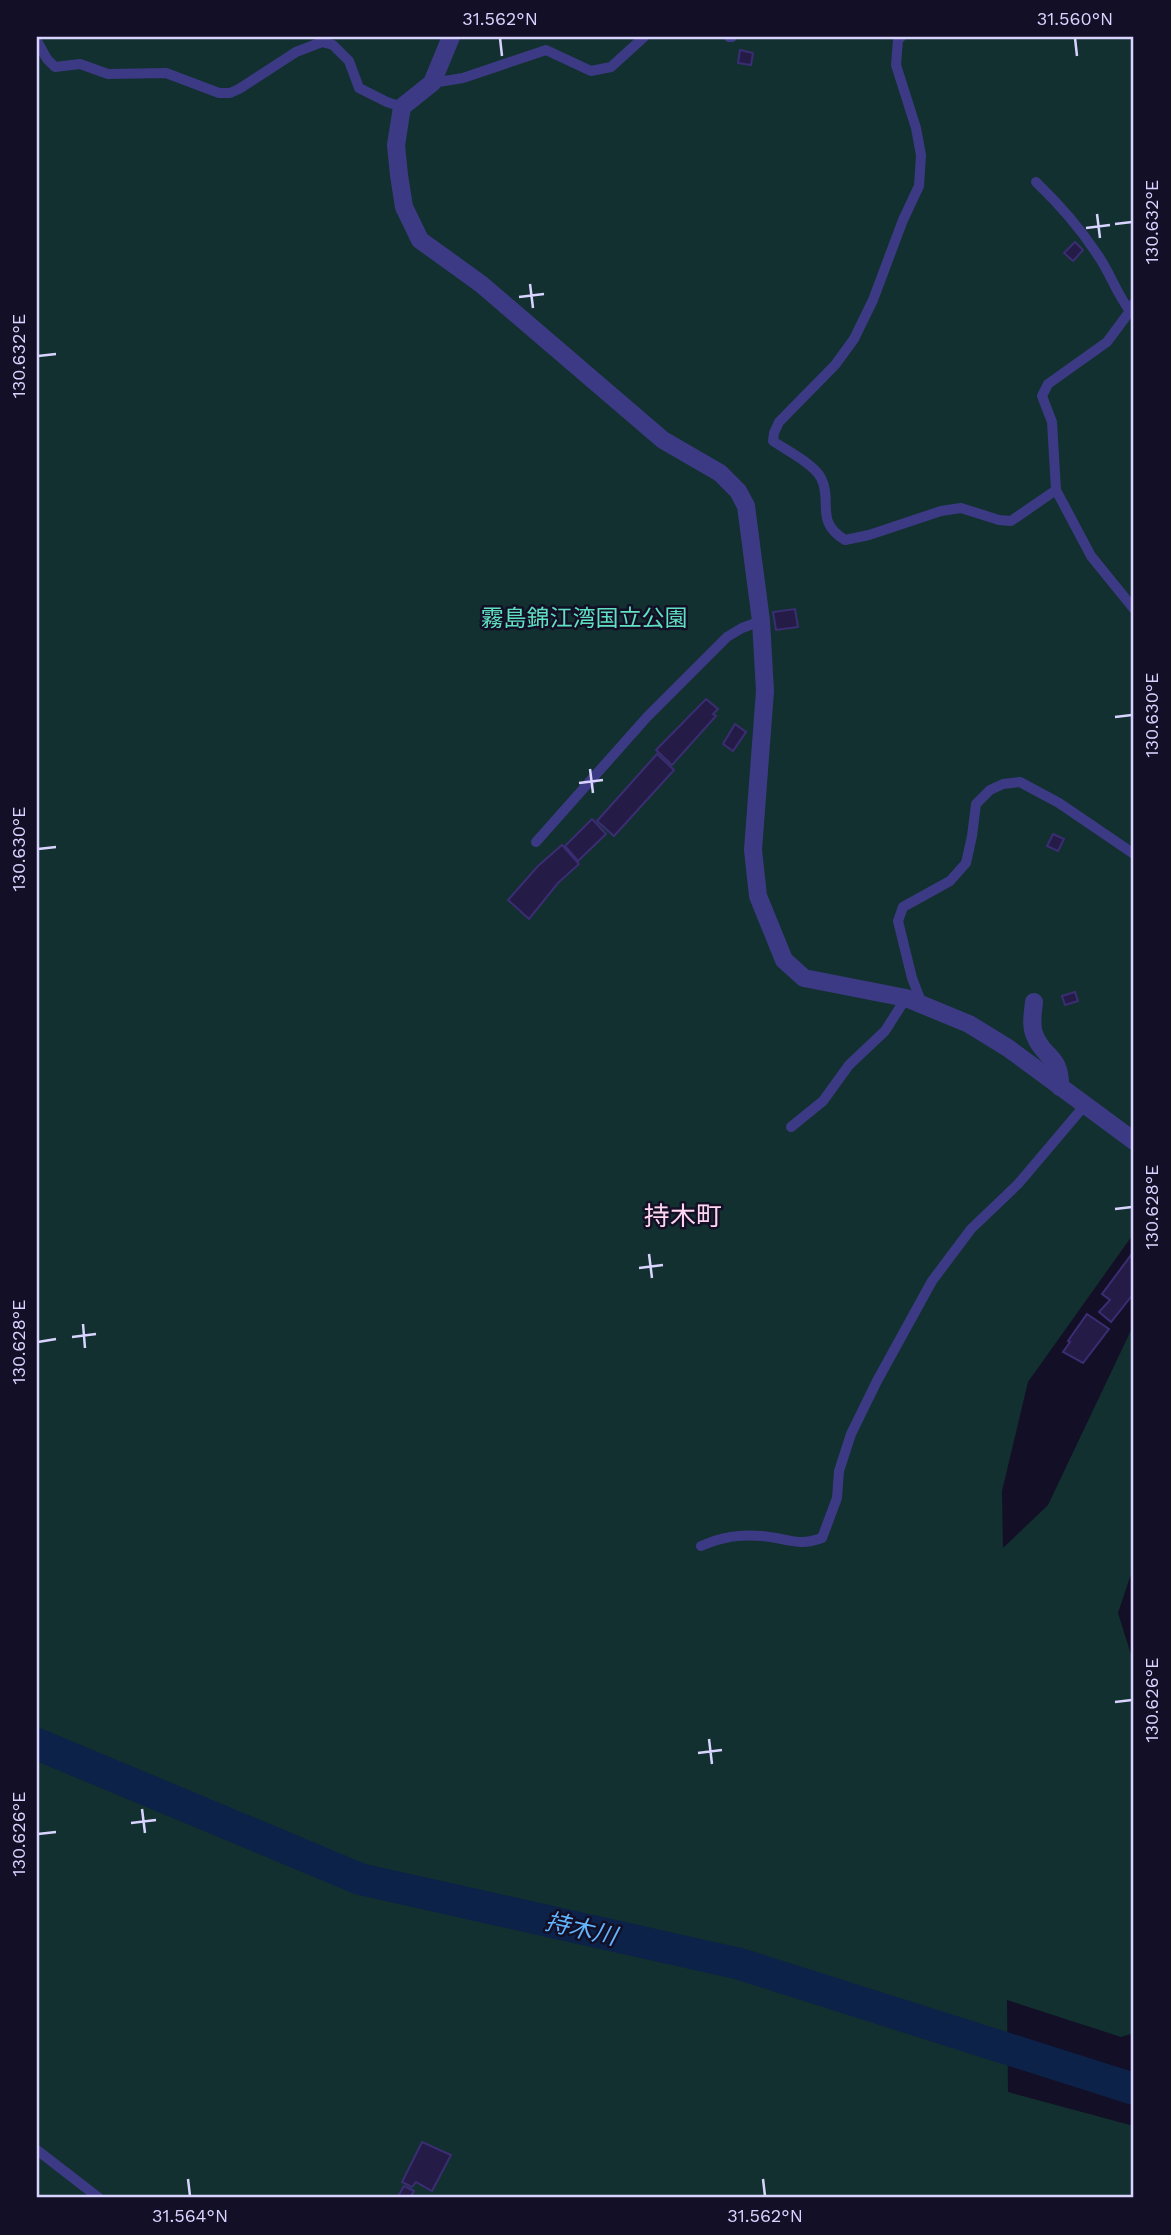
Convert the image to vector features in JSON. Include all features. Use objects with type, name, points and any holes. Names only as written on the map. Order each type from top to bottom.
[{"type":"street","points":[[451,37],[432,83],[402,107],[396,145],[404,207],[420,240],[481,284],[663,440],[720,473],[738,491],[746,506],[761,621],[765,691],[753,850],[758,896],[785,960],[804,978],[914,1001],[969,1024],[1008,1048],[1134,1141]]},
{"type":"street","points":[[1034,1002],[1034,1036],[1054,1059],[1060,1073],[1059,1087]]},
{"type":"lane","points":[[432,83],[463,78],[546,50],[591,71],[611,67],[644,37]]},
{"type":"lane","points":[[901,37],[898,40],[896,65],[916,128],[921,155],[919,186],[854,340],[835,365],[779,422],[773,440],[821,477],[824,512],[833,533],[845,540],[869,535],[941,511],[961,508],[1011,521],[1056,490]]},
{"type":"lane","points":[[37,41],[55,67],[80,64],[108,74],[166,73],[219,93],[239,89],[296,52],[321,42],[333,45],[349,61],[359,88],[402,107]]},
{"type":"lane","points":[[1037,182],[1055,200],[1092,247],[1118,296],[1133,309],[1107,342],[1048,384],[1042,396],[1052,422],[1056,490],[1091,556],[1134,608]]},
{"type":"lane","points":[[536,842],[647,717],[727,637],[761,621]]},
{"type":"lane","points":[[791,1127],[823,1101],[849,1065],[914,1001],[912,978],[898,921],[903,907],[950,881],[965,863],[976,804],[990,790],[1003,784],[1020,782],[1059,803],[1134,854]]},
{"type":"lane","points":[[701,1546],[723,1536],[761,1536],[807,1544],[822,1538],[837,1498],[839,1471],[851,1434],[932,1281],[971,1228],[1018,1184],[1085,1105]]},
{"type":"lane","points":[[37,2150],[99,2198]]},
{"type":"green space","name":"霧島錦江湾国立公園","points":[[37,37],[1134,37],[1134,1233],[1028,1382],[1002,1491],[1003,1548],[1048,1505],[1134,1324],[1134,1565],[1118,1613],[1134,1664],[1134,2033],[1121,2037],[1007,2000],[1008,2092],[1134,2126],[1134,2198],[37,2198]]},
{"type":"building","points":[[740,50],[753,53],[751,65],[738,63]]},
{"type":"building","points":[[1075,242],[1083,250],[1073,261],[1064,253]]},
{"type":"building","points":[[795,609],[798,627],[776,630],[773,612]]},
{"type":"building","points":[[706,699],[718,709],[713,714],[716,716],[672,765],[656,750]]},
{"type":"building","points":[[735,724],[746,732],[733,751],[723,744]]},
{"type":"building","points":[[657,754],[674,770],[614,836],[597,821]]},
{"type":"building","points":[[592,819],[606,834],[578,861],[565,846]]},
{"type":"building","points":[[1053,834],[1064,839],[1058,851],[1047,846]]},
{"type":"building","points":[[562,845],[579,864],[558,883],[529,919],[508,900],[538,866]]},
{"type":"building","points":[[1075,992],[1078,1001],[1065,1005],[1062,996]]},
{"type":"building","points":[[1134,1251],[1134,1293],[1111,1322],[1099,1312],[1110,1300],[1102,1294]]},
{"type":"building","points":[[1087,1314],[1109,1329],[1083,1363],[1063,1352]]},
{"type":"building","points":[[422,2142],[451,2155],[432,2191],[416,2182],[412,2187],[402,2182]]},
{"type":"building","points":[[404,2186],[414,2191],[410,2198],[397,2198]]},
{"type":"waterway","name":"持木川","points":[[37,1744],[360,1879],[740,1964],[1134,2089]]},
{"type":"district","name":"持木町","points":[[683,1216]]}]
